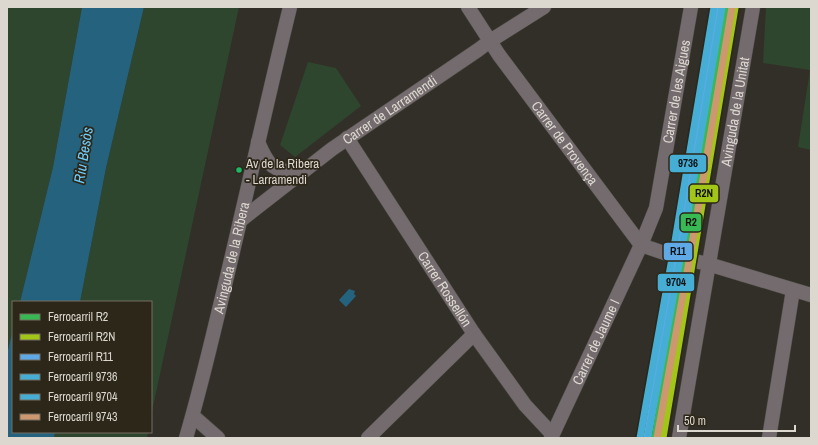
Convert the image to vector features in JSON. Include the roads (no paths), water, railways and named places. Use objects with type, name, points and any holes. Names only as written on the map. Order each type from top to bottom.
[{"type":"street","name":"Avinguda de la Ribera","points":[[186,438],[193,416],[241,220],[290,7]]},
{"type":"street","name":"Carrer de Provença","points":[[468,7],[499,55],[640,245]]},
{"type":"street","name":"Carrer de Larramendi","points":[[241,220],[347,138],[490,41],[544,7]]},
{"type":"street","name":"Carrer de les Aigues","points":[[640,245],[656,208],[691,7]]},
{"type":"street","name":"Avinguda de la Unitat","points":[[679,438],[753,7]]},
{"type":"street","name":"Carrer Rossellón","points":[[347,138],[474,334],[526,405],[551,436]]},
{"type":"street","points":[[258,142],[271,166],[284,171],[299,174]]},
{"type":"street","points":[[640,245],[676,258],[708,264],[811,295]]},
{"type":"street","name":"Carrer de Jaume I","points":[[551,436],[640,245]]},
{"type":"street","points":[[769,438],[794,290]]},
{"type":"street","points":[[368,438],[474,334]]},
{"type":"street","points":[[193,416],[218,438]]},
{"type":"water","name":"Riu Besòs","points":[[82,7],[144,7],[106,168],[80,301],[20,301],[53,167]]},
{"type":"water","points":[[349,289],[355,291],[354,294],[356,296],[346,307],[339,300]]},
{"type":"water","points":[[12,333],[12,433],[55,433],[54,438],[7,438],[7,354]]},
{"type":"rail line","name":"9736","points":[[640,438],[714,7]]},
{"type":"rail line","name":"R11","points":[[647,437],[719,7]]},
{"type":"rail line","name":"R2","points":[[655,438],[727,7]]},
{"type":"rail line","name":"9743","points":[[657,438],[691,250],[732,7]]},
{"type":"rail line","name":"9704","points":[[648,438],[682,248],[722,8]]},
{"type":"rail line","name":"R2N","points":[[663,438],[735,8]]},
{"type":"place","name":"Av de la Ribera - Larramendi","points":[[239,170]]}]
